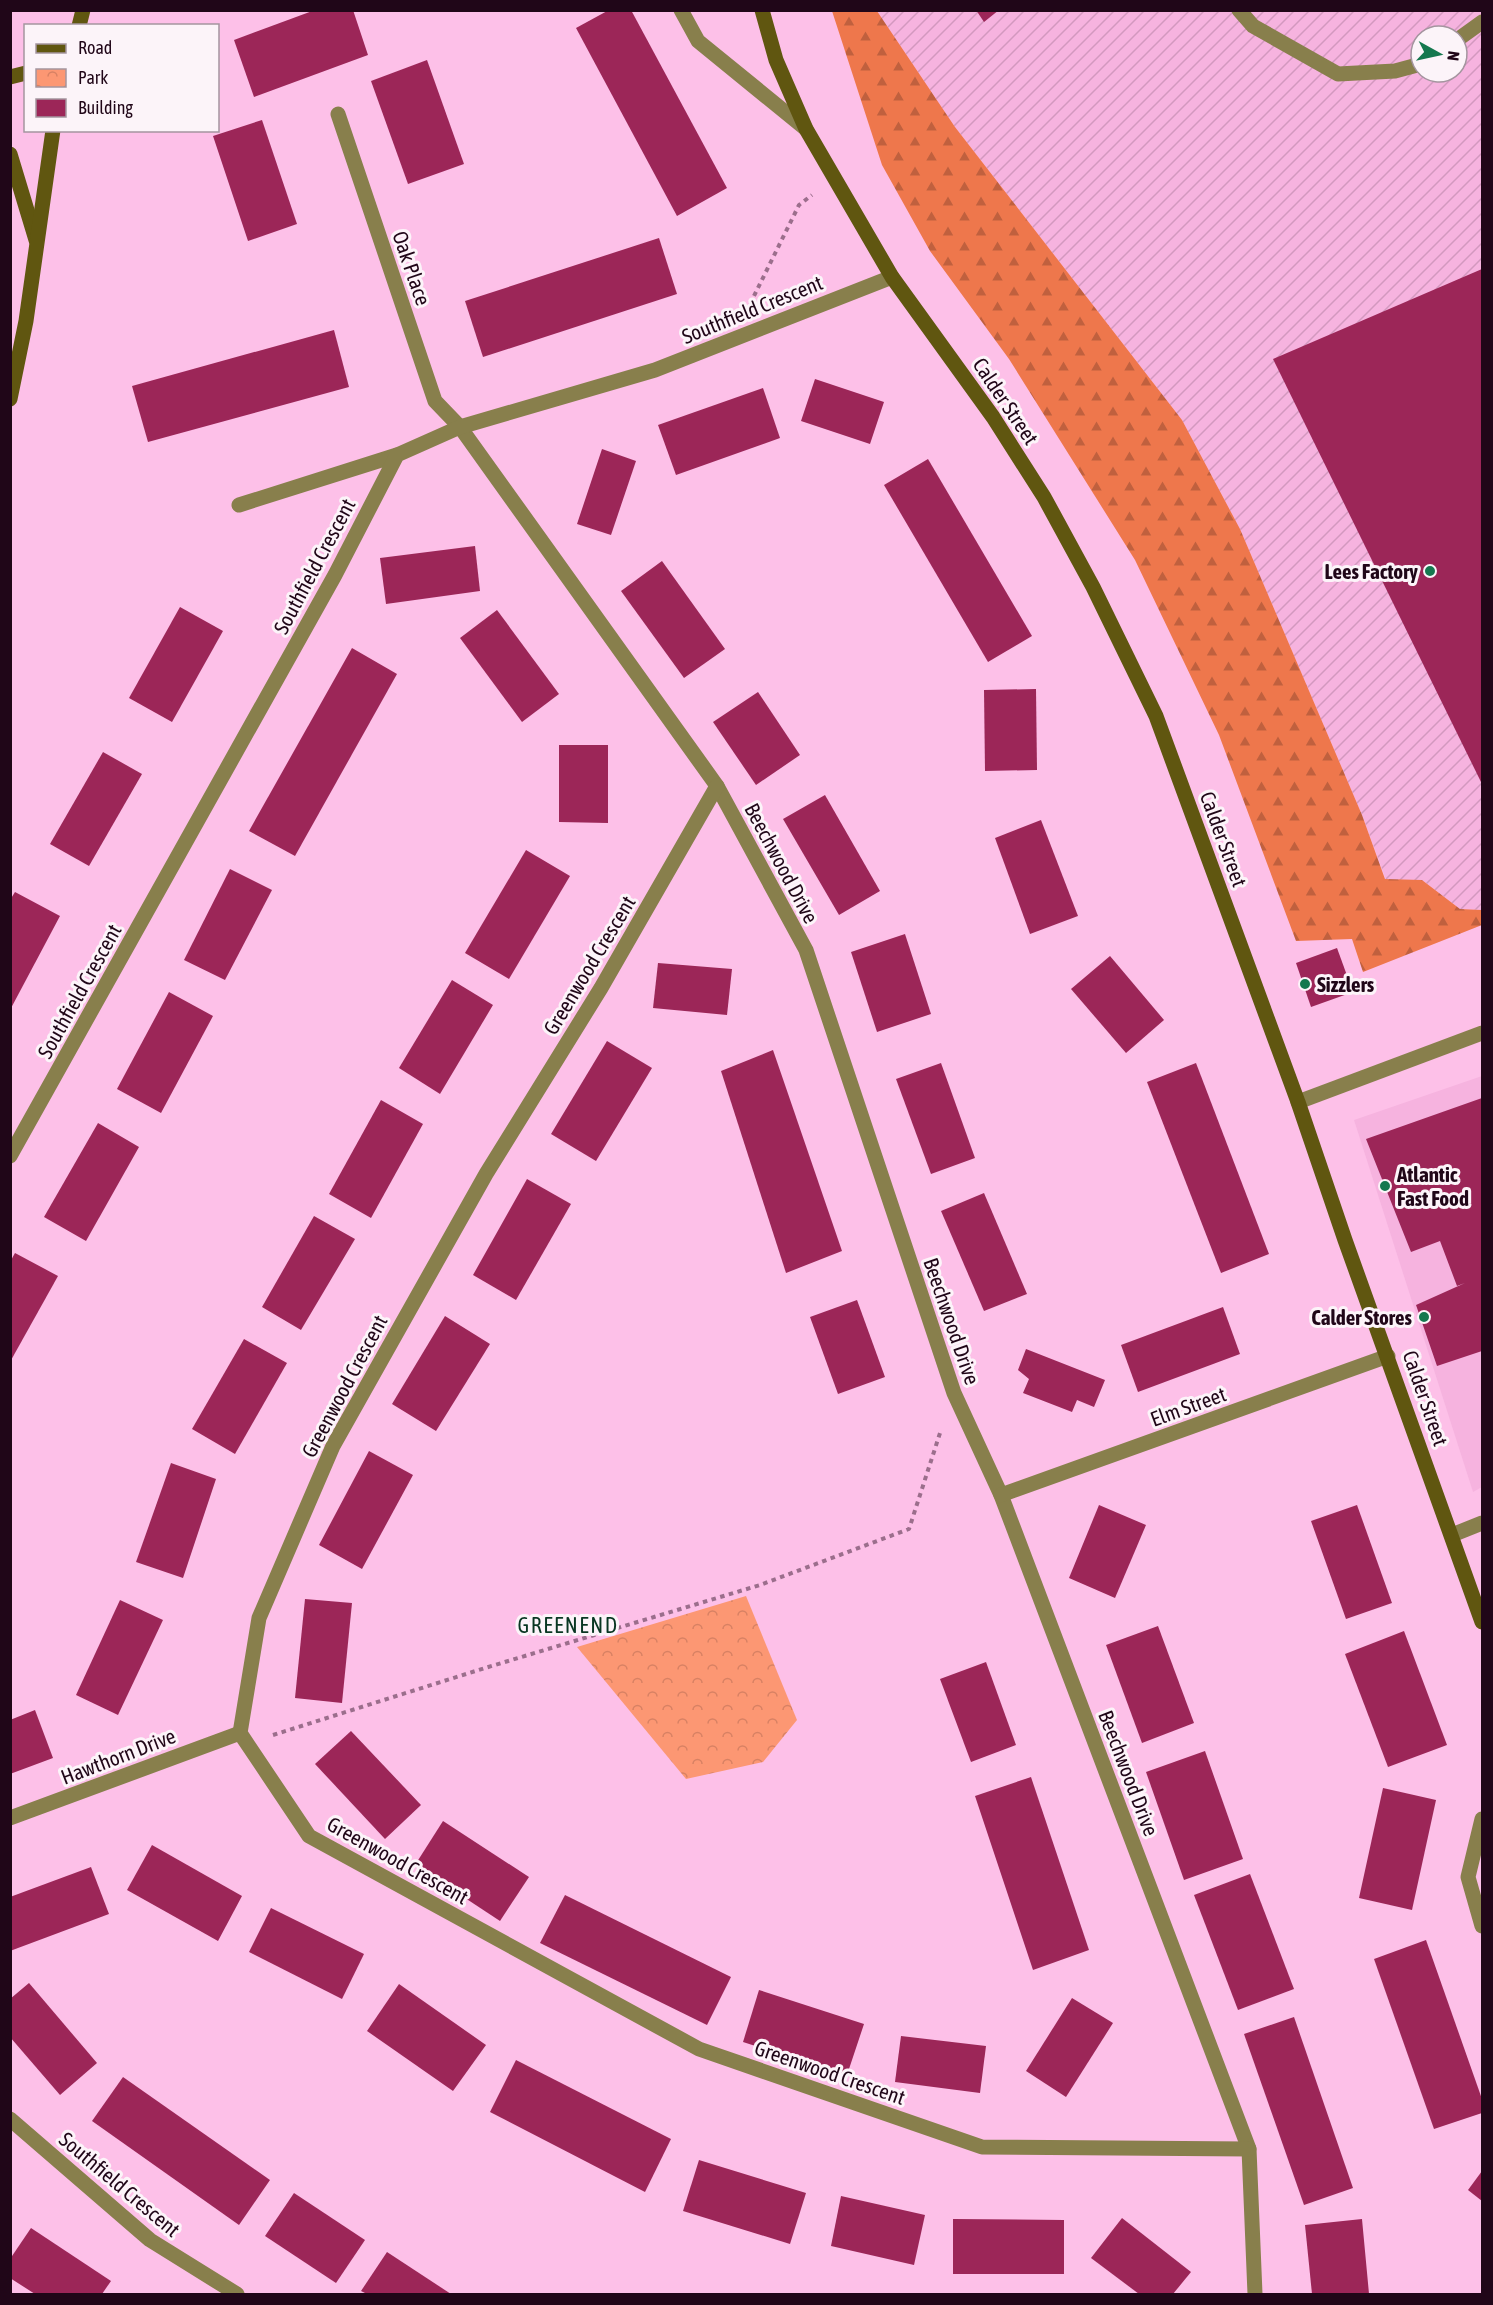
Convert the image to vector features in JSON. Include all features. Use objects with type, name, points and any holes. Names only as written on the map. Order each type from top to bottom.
[{"type":"main road","name":"Calder Street","points":[[762,10],[776,60],[806,129],[892,277],[986,407],[1044,497],[1098,598],[1156,716],[1298,1102],[1482,1622]]},
{"type":"main road","points":[[10,399],[27,321],[53,132]]},
{"type":"main road","points":[[10,154],[37,245]]},
{"type":"street","name":"Calder Street","points":[[681,10],[698,41],[806,129]]},
{"type":"street","points":[[1239,10],[1253,26],[1338,74],[1395,71],[1409,67]]},
{"type":"street","points":[[1469,31],[1482,22]]},
{"type":"street","name":"Oak Place","points":[[338,114],[435,401],[460,427]]},
{"type":"street","name":"Southfield Crescent","points":[[10,1156],[329,585],[397,455],[460,427],[655,370],[892,277]]},
{"type":"street","name":"Beechwood Drive","points":[[460,427],[717,786],[806,950],[954,1393],[1001,1495],[1249,2149],[1255,2295]]},
{"type":"street","points":[[239,505],[397,455]]},
{"type":"street","name":"Greenwood Crescent","points":[[717,786],[601,988],[486,1174],[333,1446],[259,1618],[243,1738],[309,1836],[699,2049],[982,2147],[1249,2149]]},
{"type":"street","points":[[1298,1102],[1482,1033]]},
{"type":"street","name":"Elm Street","points":[[1001,1495],[1389,1356]]},
{"type":"street","points":[[1452,1535],[1482,1523]]},
{"type":"street","name":"Hawthorn Drive","points":[[10,1818],[243,1738]]},
{"type":"street","points":[[1482,1819],[1468,1877],[1482,1926]]},
{"type":"street","name":"Southfield Crescent","points":[[10,2119],[150,2240],[237,2295]]},
{"type":"path","points":[[761,328],[751,302],[800,205],[834,177]]},
{"type":"path","points":[[243,1738],[760,1585],[909,1529],[954,1393]]},
{"type":"shaded area","points":[[877,11],[1482,11],[1482,910],[1460,909],[1422,880],[1386,880],[1362,815],[1240,529],[1182,420],[955,127]]},
{"type":"shaded area","points":[[1482,1076],[1482,1487],[1473,1492],[1354,1120]]},
{"type":"green space","points":[[832,11],[877,11],[955,127],[1182,420],[1240,529],[1362,815],[1385,879],[1422,880],[1460,909],[1482,910],[1482,925],[1363,972],[1352,939],[1296,941],[1219,735],[1135,560],[1009,359],[930,251],[882,165]]},
{"type":"green space","points":[[746,1596],[797,1720],[763,1762],[686,1779],[577,1647]]},
{"type":"building","points":[[315,10],[353,10],[368,55],[254,97],[234,40]]},
{"type":"building","points":[[609,10],[631,10],[727,188],[677,216],[576,28]]},
{"type":"building","points":[[976,10],[999,10],[984,22]]},
{"type":"building","points":[[427,60],[464,164],[408,184],[371,81]]},
{"type":"building","points":[[262,120],[297,224],[248,241],[213,136]]},
{"type":"building","points":[[659,238],[677,294],[483,357],[465,301]]},
{"type":"building","name":"Lees Factory","points":[[1482,269],[1482,784],[1273,359]]},
{"type":"building","points":[[334,330],[349,387],[148,442],[132,386]]},
{"type":"building","points":[[815,379],[884,402],[870,444],[801,421]]},
{"type":"building","points":[[763,388],[780,438],[676,475],[658,425]]},
{"type":"building","points":[[602,449],[636,461],[611,535],[577,524]]},
{"type":"building","points":[[928,459],[1032,636],[988,662],[884,485]]},
{"type":"building","points":[[475,546],[480,591],[386,604],[380,558]]},
{"type":"building","points":[[662,561],[725,649],[684,678],[621,591]]},
{"type":"building","points":[[180,607],[223,631],[172,722],[129,698]]},
{"type":"building","points":[[497,610],[559,694],[522,722],[460,638]]},
{"type":"building","points":[[352,648],[397,674],[295,856],[249,831]]},
{"type":"building","points":[[1036,689],[1037,770],[985,771],[984,690]]},
{"type":"building","points":[[758,692],[800,755],[756,785],[713,722]]},
{"type":"building","points":[[559,745],[608,745],[608,823],[559,822]]},
{"type":"building","points":[[103,752],[142,774],[89,866],[50,844]]},
{"type":"building","points":[[825,795],[880,891],[839,915],[783,819]]},
{"type":"building","points":[[1041,820],[1078,916],[1030,934],[995,838]]},
{"type":"building","points":[[526,850],[570,876],[509,979],[465,953]]},
{"type":"building","points":[[230,869],[272,890],[225,980],[184,960]]},
{"type":"building","points":[[15,892],[60,916],[10,1010],[10,900]]},
{"type":"building","points":[[905,934],[931,1014],[877,1032],[851,952]]},
{"type":"building","points":[[1337,948],[1353,992],[1311,1007],[1296,963]]},
{"type":"building","points":[[1110,956],[1164,1020],[1126,1053],[1071,989]]},
{"type":"building","points":[[658,963],[732,969],[727,1015],[653,1008]]},
{"type":"building","points":[[452,980],[493,1005],[440,1094],[399,1068]]},
{"type":"building","points":[[169,992],[213,1016],[161,1113],[117,1089]]},
{"type":"building","points":[[607,1041],[652,1068],[596,1161],[551,1134]]},
{"type":"building","points":[[773,1050],[842,1251],[786,1273],[721,1071]]},
{"type":"building","points":[[941,1063],[975,1158],[931,1174],[896,1079]]},
{"type":"building","points":[[1196,1063],[1269,1254],[1221,1273],[1147,1082]]},
{"type":"building","points":[[1482,1098],[1482,1351],[1437,1366],[1416,1305],[1465,1283],[1457,1286],[1440,1241],[1411,1252],[1366,1139]]},
{"type":"building","points":[[381,1100],[423,1124],[371,1218],[329,1194]]},
{"type":"building","points":[[98,1123],[139,1147],[86,1241],[44,1217]]},
{"type":"building","points":[[527,1179],[571,1204],[516,1300],[473,1275]]},
{"type":"building","points":[[984,1193],[1027,1294],[984,1311],[941,1211]]},
{"type":"building","points":[[314,1216],[355,1239],[301,1330],[262,1307]]},
{"type":"building","points":[[15,1253],[58,1276],[10,1362],[10,1262]]},
{"type":"building","points":[[857,1300],[885,1377],[838,1394],[810,1317]]},
{"type":"building","points":[[1223,1307],[1240,1354],[1138,1392],[1121,1345]]},
{"type":"building","points":[[445,1316],[490,1344],[436,1431],[392,1404]]},
{"type":"building","points":[[244,1339],[287,1363],[235,1454],[192,1429]]},
{"type":"building","points":[[1026,1349],[1105,1380],[1094,1407],[1077,1400],[1072,1412],[1023,1393],[1029,1379],[1018,1370]]},
{"type":"building","points":[[369,1451],[413,1475],[362,1569],[319,1545]]},
{"type":"building","points":[[171,1463],[216,1479],[183,1578],[136,1562]]},
{"type":"building","points":[[1099,1505],[1146,1525],[1115,1598],[1069,1578]]},
{"type":"building","points":[[1357,1505],[1392,1603],[1346,1619],[1311,1521]]},
{"type":"building","points":[[305,1599],[352,1603],[342,1703],[295,1698]]},
{"type":"building","points":[[120,1600],[163,1620],[118,1715],[76,1695]]},
{"type":"building","points":[[1158,1626],[1194,1723],[1142,1743],[1106,1645]]},
{"type":"building","points":[[1404,1631],[1447,1745],[1388,1767],[1345,1654]]},
{"type":"building","points":[[986,1662],[1016,1745],[971,1762],[940,1679]]},
{"type":"building","points":[[35,1710],[53,1758],[10,1774],[10,1720]]},
{"type":"building","points":[[351,1731],[421,1805],[385,1839],[315,1764]]},
{"type":"building","points":[[1205,1751],[1243,1859],[1184,1880],[1146,1772]]},
{"type":"building","points":[[1031,1777],[1089,1950],[1033,1970],[975,1796]]},
{"type":"building","points":[[1383,1788],[1436,1800],[1412,1910],[1359,1898]]},
{"type":"building","points":[[443,1821],[529,1877],[500,1921],[415,1865]]},
{"type":"building","points":[[152,1845],[242,1896],[218,1941],[127,1890]]},
{"type":"building","points":[[91,1867],[109,1914],[10,1951],[10,1897]]},
{"type":"building","points":[[1250,1874],[1294,1989],[1238,2010],[1194,1895]]},
{"type":"building","points":[[565,1895],[731,1977],[707,2025],[540,1943]]},
{"type":"building","points":[[271,1908],[364,1954],[342,1999],[249,1952]]},
{"type":"building","points":[[1426,1940],[1482,2099],[1482,2113],[1434,2129],[1374,1959]]},
{"type":"building","points":[[29,1983],[97,2063],[60,2095],[10,2037],[10,1999]]},
{"type":"building","points":[[399,1984],[486,2045],[453,2091],[367,2031]]},
{"type":"building","points":[[759,1990],[864,2024],[847,2075],[743,2042]]},
{"type":"building","points":[[1072,1998],[1113,2023],[1066,2097],[1026,2071]]},
{"type":"building","points":[[1294,2017],[1353,2188],[1304,2205],[1244,2034]]},
{"type":"building","points":[[901,2036],[986,2046],[980,2093],[895,2082]]},
{"type":"building","points":[[516,2060],[671,2139],[645,2192],[490,2112]]},
{"type":"building","points":[[123,2077],[270,2180],[239,2225],[92,2121]]},
{"type":"building","points":[[699,2160],[806,2193],[790,2244],[683,2211]]},
{"type":"building","points":[[1482,2171],[1482,2201],[1468,2190]]},
{"type":"building","points":[[294,2193],[365,2240],[336,2283],[265,2236]]},
{"type":"building","points":[[841,2196],[925,2215],[914,2265],[831,2246]]},
{"type":"building","points":[[1122,2218],[1191,2272],[1173,2294],[1139,2294],[1091,2258]]},
{"type":"building","points":[[953,2219],[1064,2220],[1064,2274],[953,2274]]},
{"type":"building","points":[[1362,2219],[1369,2294],[1312,2294],[1305,2225]]},
{"type":"building","points":[[31,2228],[111,2281],[102,2294],[35,2294],[10,2278],[10,2259]]},
{"type":"building","points":[[387,2252],[451,2294],[367,2294],[361,2291]]},
{"type":"place","name":"Lees Factory","points":[[1430,571]]},
{"type":"place","name":"Sizzlers","points":[[1305,984]]},
{"type":"place","name":"Atlantic Fast Food","points":[[1385,1186]]},
{"type":"place","name":"Calder Stores","points":[[1424,1317]]},
{"type":"district","name":"GREENEND","points":[[568,1625]]}]
